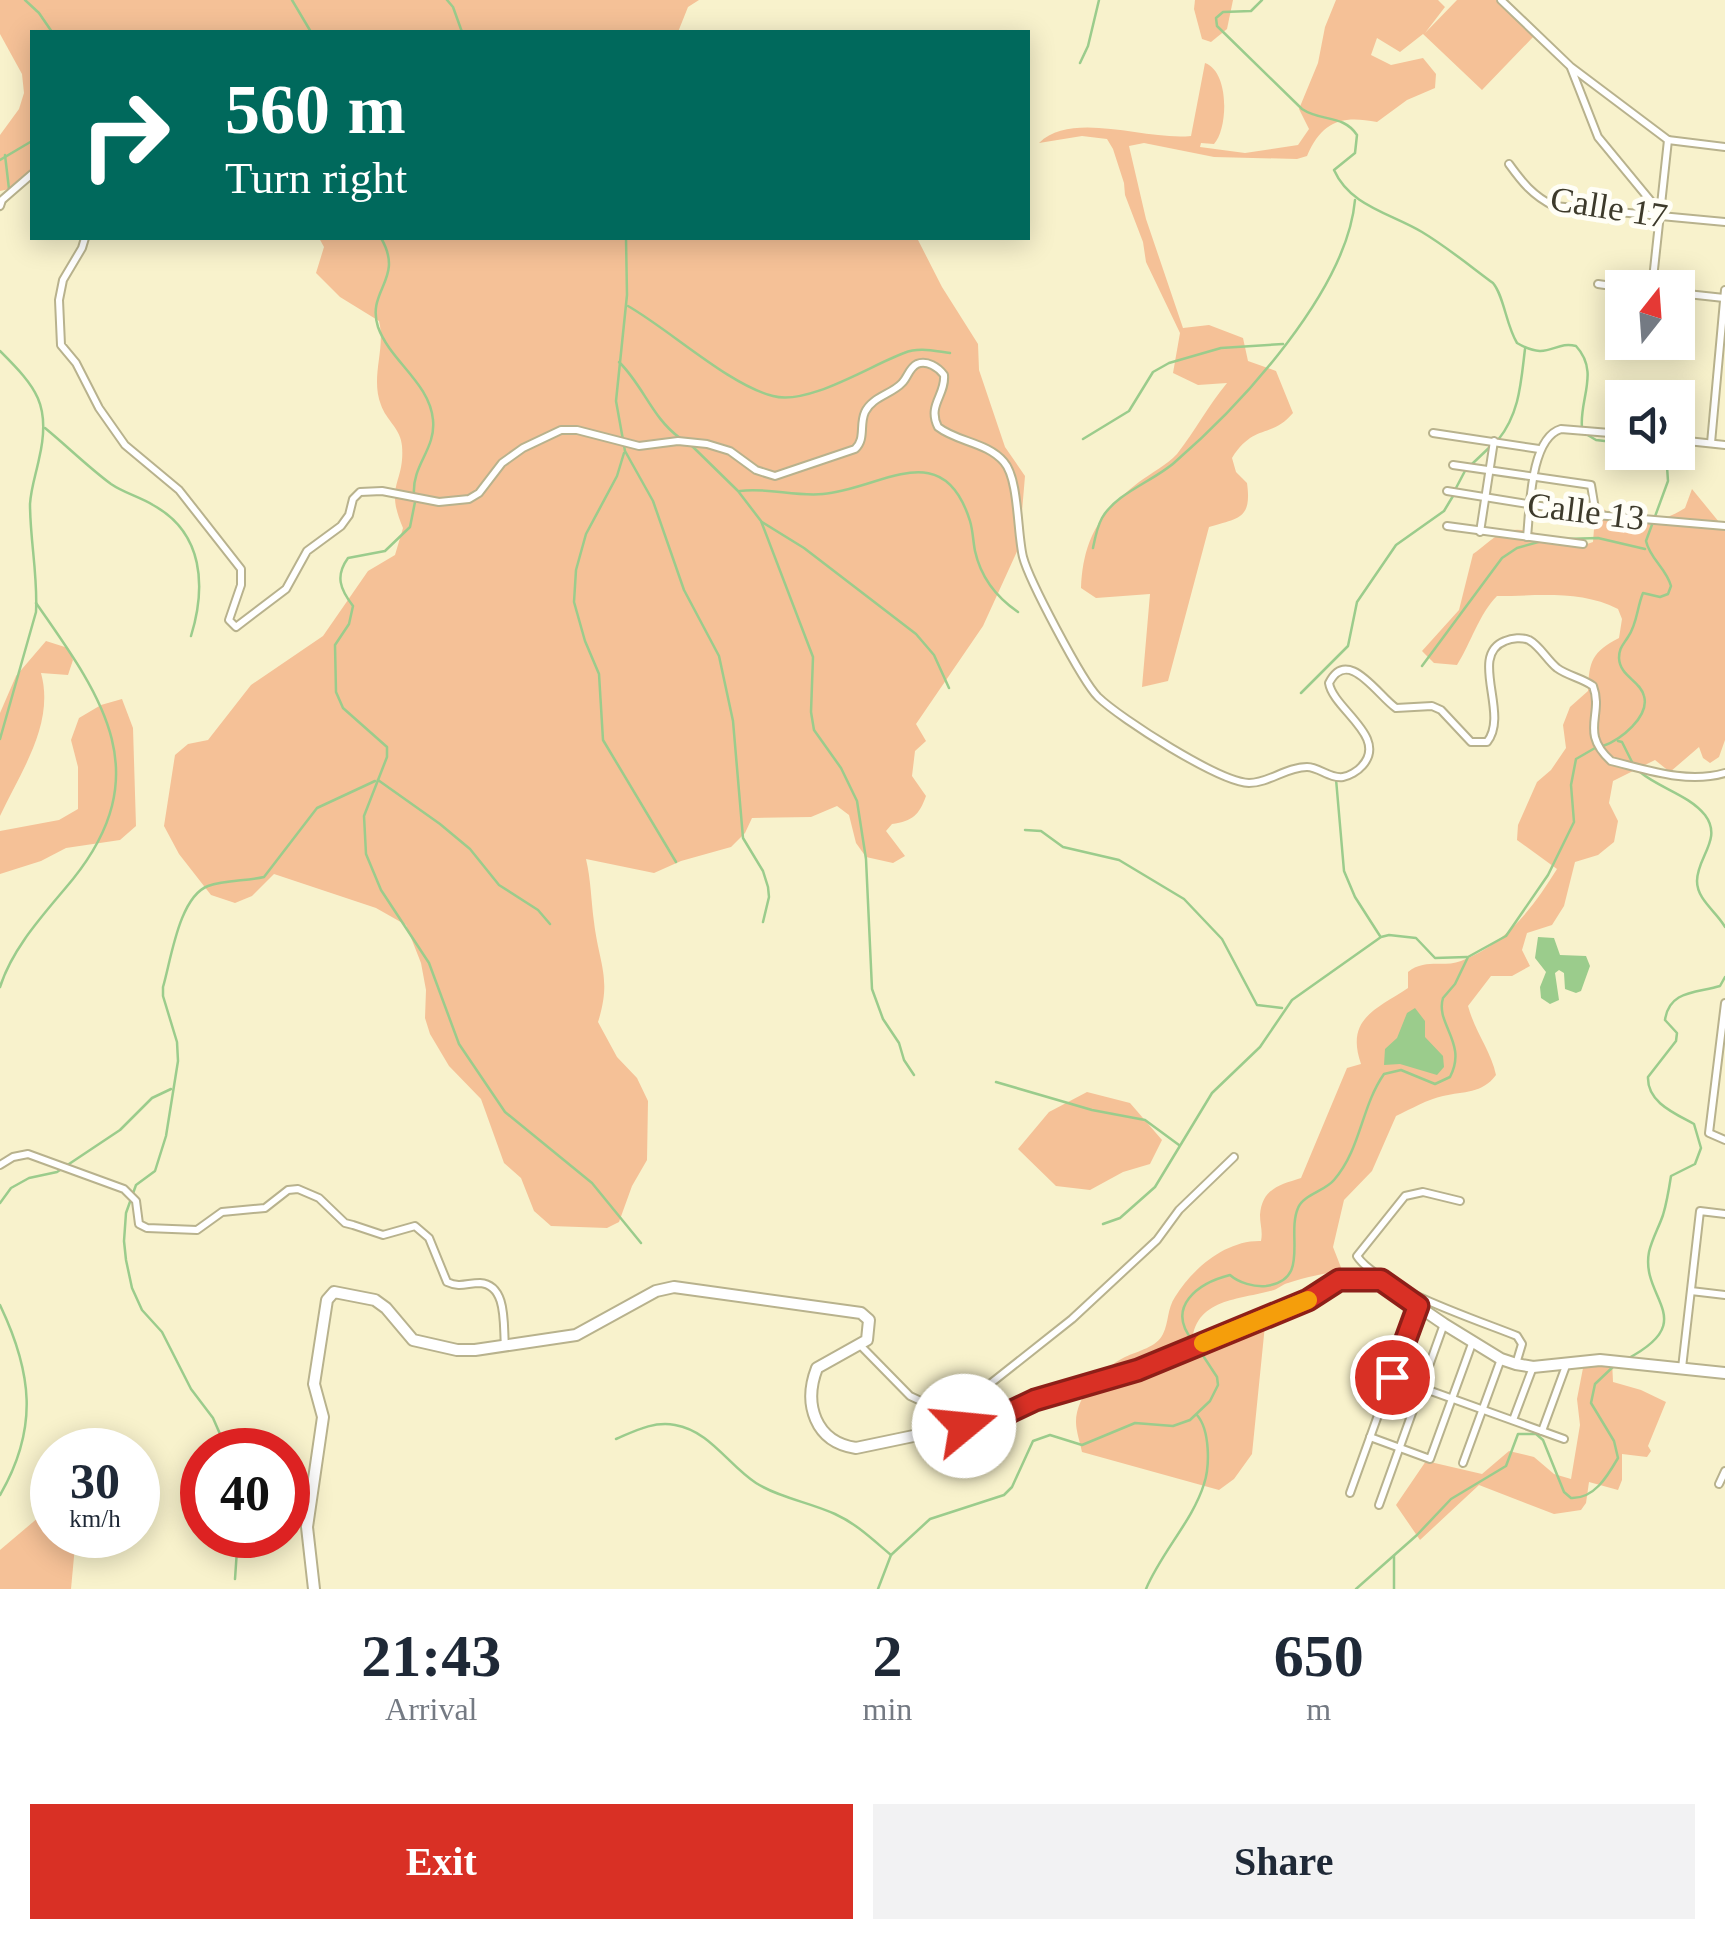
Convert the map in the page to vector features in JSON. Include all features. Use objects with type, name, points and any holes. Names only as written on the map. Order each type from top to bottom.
[{"type":"street","points":[[1501,0],[1571,67],[1668,140],[1725,147]]},
{"type":"street","points":[[1571,67],[1598,137],[1659,214]]},
{"type":"street","points":[[1654,270],[1668,140]]},
{"type":"street","name":"Calle 17","points":[[1509,164],[1526,187],[1554,206],[1725,222]]},
{"type":"street","points":[[0,206],[30,176]]},
{"type":"street","points":[[84,240],[63,280],[58,300],[61,346],[76,363],[99,408],[125,445],[179,490],[240,569],[243,578],[230,625],[236,626],[286,589],[307,551],[341,526],[360,492],[382,491],[439,502],[469,499],[513,456],[561,430],[577,430],[639,446],[678,441],[706,444],[730,450],[756,470],[775,476],[860,445],[865,413],[922,363],[940,370],[946,380],[932,414],[938,426],[999,456],[1010,470],[1024,560],[1069,652],[1096,696],[1197,762],[1248,783],[1301,767],[1312,767],[1339,778],[1353,774],[1366,762],[1369,745],[1329,689],[1339,670],[1348,669],[1366,679],[1396,708],[1432,706],[1441,710],[1464,738],[1478,744],[1486,742],[1494,730],[1488,667],[1491,654],[1495,646],[1518,638],[1528,640],[1560,670],[1592,686],[1596,700],[1592,732],[1611,762],[1672,776],[1711,777],[1725,773]]},
{"type":"street","points":[[1598,284],[1605,285]]},
{"type":"street","points":[[1711,443],[1725,290]]},
{"type":"street","points":[[1695,295],[1724,299]]},
{"type":"street","points":[[1527,537],[1539,449],[1551,432],[1561,429],[1605,433]]},
{"type":"street","points":[[1434,433],[1539,449]]},
{"type":"street","points":[[1480,532],[1494,441]]},
{"type":"street","points":[[1695,442],[1725,445]]},
{"type":"street","points":[[1453,465],[1591,485],[1596,515]]},
{"type":"street","name":"Calle 13","points":[[1448,491],[1596,515],[1725,526]]},
{"type":"street","points":[[1447,526],[1583,544]]},
{"type":"street","points":[[1725,1002],[1722,1062],[1709,1133],[1725,1140]]},
{"type":"street","points":[[0,1166],[13,1157],[28,1154],[124,1189],[136,1201],[139,1224],[147,1228],[197,1230],[222,1212],[265,1208],[288,1190],[298,1188],[319,1198],[352,1226],[383,1234],[414,1226],[429,1238],[447,1282],[494,1288],[502,1305],[505,1346]]},
{"type":"street","points":[[861,1346],[910,1396],[923,1402],[936,1406],[976,1395],[1072,1318],[1158,1240],[1179,1210],[1234,1157]]},
{"type":"street","points":[[1460,1202],[1424,1192],[1405,1196],[1357,1256],[1374,1272],[1420,1296],[1517,1336],[1522,1344],[1516,1364]]},
{"type":"street","points":[[1682,1368],[1700,1212],[1725,1214]]},
{"type":"street","points":[[314,1589],[306,1527],[323,1417],[314,1384],[325,1308],[330,1295],[341,1292],[375,1300],[407,1336],[457,1350],[576,1335],[656,1291],[674,1286],[861,1313],[869,1320],[870,1328],[861,1346],[828,1359],[817,1368],[811,1388],[822,1430],[834,1442],[856,1448],[995,1419],[1035,1400],[1138,1370],[1308,1300],[1339,1280],[1381,1280],[1444,1324],[1516,1364],[1532,1367],[1600,1360],[1725,1373]]},
{"type":"street","points":[[1691,1291],[1725,1295]]},
{"type":"street","points":[[1350,1493],[1418,1306]]},
{"type":"street","points":[[1379,1504],[1444,1324]]},
{"type":"street","points":[[1370,1437],[1430,1458],[1473,1341]]},
{"type":"street","points":[[1463,1463],[1501,1359]]},
{"type":"street","points":[[1542,1431],[1566,1364]]},
{"type":"street","points":[[1513,1420],[1532,1367]]},
{"type":"street","points":[[1392,1377],[1564,1439]]},
{"type":"street","points":[[1719,1484],[1725,1471]]},
{"type":"shaded area","points":[[0,0],[699,0],[688,7],[679,30],[30,30],[30,179],[19,187],[0,191],[0,135],[19,109],[24,93],[22,74],[0,34]]},
{"type":"shaded area","points":[[1195,0],[1233,0],[1227,29],[1211,42],[1202,39]]},
{"type":"shaded area","points":[[1336,0],[1438,0],[1445,7],[1425,33],[1457,0],[1496,0],[1534,36],[1482,90],[1423,34],[1400,52],[1377,38],[1371,55],[1391,65],[1423,58],[1436,74],[1435,88],[1407,100],[1377,122],[1353,119],[1334,123],[1319,135],[1307,156],[1297,159],[1214,157],[1144,143],[1129,146],[1146,219],[1183,328],[1209,325],[1243,338],[1248,361],[1276,371],[1293,413],[1248,440],[1232,458],[1236,472],[1247,483],[1245,510],[1236,519],[1209,527],[1168,681],[1142,687],[1150,594],[1096,598],[1081,588],[1085,555],[1104,516],[1125,493],[1177,454],[1227,383],[1198,385],[1173,373],[1180,333],[1146,262],[1143,242],[1107,139],[1082,136],[1039,143],[1053,133],[1090,128],[1191,136],[1205,63],[1219,77],[1224,114],[1214,144],[1201,143],[1200,147],[1245,153],[1298,145],[1309,129],[1299,109],[1318,63],[1325,27]]},
{"type":"shaded area","points":[[320,240],[918,240],[978,344],[979,370],[1005,447],[1025,476],[1019,547],[983,626],[916,724],[926,741],[915,751],[912,776],[926,796],[914,816],[892,824],[886,831],[905,856],[893,863],[866,857],[856,843],[849,815],[837,806],[811,817],[752,818],[745,833],[731,847],[654,873],[586,859],[604,982],[598,1022],[617,1057],[637,1078],[648,1101],[647,1160],[619,1222],[607,1228],[551,1226],[534,1211],[521,1178],[504,1163],[481,1099],[449,1066],[430,1034],[421,963],[406,925],[376,908],[274,874],[252,896],[235,903],[211,895],[179,854],[164,826],[175,755],[188,744],[208,740],[251,685],[323,636],[368,571],[395,555],[403,528],[395,502],[401,440],[378,394],[379,321],[340,297],[316,273],[324,247]]},
{"type":"shaded area","points":[[1692,489],[1725,524],[1725,740],[1719,757],[1710,763],[1699,747],[1670,772],[1655,760],[1613,781],[1609,803],[1618,821],[1614,842],[1598,855],[1575,862],[1564,906],[1552,925],[1527,933],[1522,950],[1530,966],[1512,976],[1491,976],[1468,1006],[1496,1075],[1479,1089],[1437,1097],[1396,1116],[1372,1171],[1344,1200],[1333,1247],[1342,1270],[1222,1303],[1201,1318],[1192,1345],[1258,1319],[1265,1325],[1252,1454],[1234,1479],[1219,1490],[1082,1452],[1077,1412],[1092,1384],[1117,1362],[1160,1338],[1172,1302],[1201,1266],[1235,1245],[1261,1241],[1264,1199],[1279,1186],[1301,1178],[1347,1068],[1361,1064],[1357,1036],[1367,1017],[1408,988],[1408,972],[1428,964],[1461,961],[1505,935],[1528,911],[1557,869],[1517,840],[1518,825],[1537,782],[1566,748],[1563,725],[1570,707],[1588,691],[1594,658],[1619,638],[1622,619],[1618,609],[1589,599],[1559,595],[1497,596],[1457,665],[1434,663],[1422,651],[1459,610],[1473,554],[1507,531],[1529,531],[1571,544],[1593,542],[1596,503],[1628,520],[1651,521],[1685,508]]},
{"type":"shaded area","points":[[46,641],[68,648],[73,660],[68,675],[41,673],[44,692],[40,729],[0,816],[0,713],[16,676]]},
{"type":"shaded area","points":[[122,699],[133,728],[136,826],[120,840],[66,848],[0,874],[0,831],[59,820],[78,809],[78,767],[71,740],[79,718]]},
{"type":"shaded area","points":[[1538,937],[1554,938],[1560,955],[1586,956],[1590,966],[1581,991],[1565,989],[1564,973],[1559,970],[1555,973],[1559,1000],[1550,1004],[1541,998],[1540,987],[1546,972],[1535,958]]},
{"type":"shaded area","points":[[1415,1008],[1425,1021],[1425,1037],[1443,1056],[1444,1067],[1437,1075],[1400,1064],[1384,1065],[1385,1049],[1397,1038],[1407,1013]]},
{"type":"shaded area","points":[[1087,1092],[1130,1103],[1162,1140],[1150,1164],[1123,1172],[1090,1190],[1056,1186],[1018,1149],[1049,1112]]},
{"type":"shaded area","points":[[1612,1360],[1613,1382],[1666,1402],[1647,1457],[1622,1454],[1618,1490],[1589,1482],[1581,1510],[1554,1514],[1479,1485],[1420,1540],[1396,1505],[1426,1461],[1482,1474],[1509,1451],[1534,1457],[1554,1474],[1571,1479],[1584,1363]]},
{"type":"shaded area","points":[[30,1525],[30,1558],[74,1558],[71,1589],[0,1589],[0,1550]]},
{"type":"waterway","points":[[25,0],[51,30]]},
{"type":"waterway","points":[[292,0],[310,30]]},
{"type":"waterway","points":[[447,0],[461,30]]},
{"type":"waterway","points":[[1080,63],[1099,0]]},
{"type":"waterway","points":[[1262,0],[1251,11],[1223,12],[1216,18],[1217,26],[1302,109],[1351,128],[1357,135],[1355,153],[1334,170],[1341,182],[1360,200],[1422,232],[1493,283],[1517,343],[1537,351],[1576,346],[1588,376],[1582,428]]},
{"type":"waterway","points":[[0,160],[30,142]]},
{"type":"waterway","points":[[5,155],[9,189]]},
{"type":"waterway","points":[[1093,548],[1108,509],[1166,469],[1202,438],[1287,343],[1333,271],[1348,235],[1355,200]]},
{"type":"waterway","points":[[0,210],[6,201]]},
{"type":"waterway","points":[[382,240],[389,264],[377,303],[378,327],[425,395],[433,420],[431,440],[417,474],[414,494]]},
{"type":"waterway","points":[[626,240],[627,295],[616,401],[625,451],[653,501],[684,590],[719,656],[733,721],[743,838],[768,887],[763,922]]},
{"type":"waterway","points":[[628,306],[738,381],[773,396],[787,398],[821,390],[910,351],[950,353]]},
{"type":"waterway","points":[[1083,439],[1129,411],[1153,372],[1169,363],[1221,348],[1283,344]]},
{"type":"waterway","points":[[1498,440],[1515,408],[1525,349]]},
{"type":"waterway","points":[[0,351],[32,387],[43,424],[30,504],[36,612],[0,739]]},
{"type":"waterway","points":[[619,362],[662,421],[680,438]]},
{"type":"waterway","points":[[45,428],[111,484],[153,505],[183,530],[197,563],[199,580],[191,636]]},
{"type":"waterway","points":[[1586,434],[1605,441]]},
{"type":"waterway","points":[[691,445],[738,491],[761,521],[813,657],[814,730],[841,768],[857,801],[866,859],[872,989],[883,1019],[914,1075]]},
{"type":"waterway","points":[[1472,464],[1492,445]]},
{"type":"waterway","points":[[624,453],[617,476],[586,534],[576,570],[574,602],[599,674],[603,740],[676,862]]},
{"type":"waterway","points":[[1456,488],[1466,469]]},
{"type":"waterway","points":[[1603,746],[1632,727],[1645,704],[1642,691],[1623,670],[1619,658],[1643,593],[1660,597],[1668,594],[1671,586],[1646,541],[1668,481],[1667,470]]},
{"type":"waterway","points":[[740,491],[823,494],[908,473],[927,473],[944,479],[958,495],[970,521],[985,578],[1018,612]]},
{"type":"waterway","points":[[1301,693],[1348,646],[1357,602],[1396,545],[1444,511],[1453,496]]},
{"type":"waterway","points":[[415,502],[410,527],[385,551],[348,558],[340,577],[353,606],[349,624],[335,645],[336,692],[343,708],[387,747],[387,757],[364,816],[366,854],[381,890],[429,963],[459,1044],[505,1112],[592,1183],[641,1243]]},
{"type":"waterway","points":[[762,522],[804,548],[916,634],[934,655],[949,688]]},
{"type":"waterway","points":[[1565,539],[1598,538],[1645,549]]},
{"type":"waterway","points":[[1422,666],[1502,558],[1517,548],[1542,541]]},
{"type":"waterway","points":[[0,987],[22,944],[99,841],[112,804],[116,770],[111,736],[99,704],[82,671],[36,603]]},
{"type":"waterway","points":[[1618,741],[1632,762]]},
{"type":"waterway","points":[[1193,1341],[1182,1317],[1184,1307],[1197,1290],[1230,1275],[1261,1286],[1280,1282],[1288,1275],[1293,1266],[1298,1208],[1330,1184],[1343,1168],[1384,1074],[1401,1070],[1435,1084],[1450,1077],[1455,1054],[1443,1017],[1443,998],[1468,957],[1506,936],[1548,875],[1574,822],[1571,785],[1576,759],[1595,748]]},
{"type":"waterway","points":[[1640,772],[1691,802],[1710,824],[1698,888],[1725,927]]},
{"type":"waterway","points":[[1336,779],[1344,871],[1380,936]]},
{"type":"waterway","points":[[378,780],[470,849],[499,885],[538,910],[550,924]]},
{"type":"waterway","points":[[217,1428],[191,1389],[162,1332],[142,1310],[126,1260],[126,1213],[136,1185],[155,1171],[166,1136],[178,1061],[163,987],[183,916],[198,892],[215,884],[264,877],[317,808],[375,781]]},
{"type":"waterway","points":[[1025,830],[1041,831],[1063,847],[1119,860],[1184,899],[1222,939],[1257,1005],[1282,1008]]},
{"type":"waterway","points":[[1103,1224],[1120,1218],[1155,1187],[1212,1093],[1260,1047],[1292,1000],[1389,935],[1416,938],[1435,958],[1467,957]]},
{"type":"waterway","points":[[1627,1359],[1649,1345],[1660,1332],[1664,1320],[1652,1283],[1649,1252],[1663,1215],[1671,1176],[1695,1164],[1701,1148],[1694,1124],[1657,1100],[1648,1077],[1676,1041],[1677,1033],[1665,1020],[1672,1003],[1685,994],[1720,986],[1725,977]]},
{"type":"waterway","points":[[996,1082],[1092,1110],[1145,1120],[1179,1145]]},
{"type":"waterway","points":[[0,1203],[11,1188],[29,1178],[57,1172],[120,1130],[152,1098],[171,1089]]},
{"type":"waterway","points":[[0,1305],[19,1354],[27,1400],[21,1446],[0,1495]]},
{"type":"waterway","points":[[878,1589],[891,1555],[930,1519],[1004,1495],[1012,1487],[1033,1441],[1050,1435],[1082,1445],[1135,1423],[1173,1426],[1190,1420],[1210,1401],[1218,1385],[1198,1348]]},
{"type":"waterway","points":[[1356,1589],[1451,1499],[1506,1466],[1518,1434],[1536,1434],[1543,1440],[1564,1492],[1571,1498],[1593,1491],[1618,1458],[1614,1441],[1591,1403],[1595,1384],[1615,1365]]},
{"type":"waterway","points":[[1146,1589],[1204,1484],[1208,1448],[1197,1415]]},
{"type":"waterway","points":[[616,1439],[659,1424],[687,1428],[709,1441],[756,1483],[843,1518],[891,1555]]},
{"type":"waterway","points":[[1394,1556],[1394,1589]]},
{"type":"waterway","points":[[235,1579],[236,1558]]},
{"type":"slow traffic","points":[[1203,1343],[1308,1300]]},
{"type":"route","points":[[964,1426],[1138,1370],[1308,1300],[1339,1280],[1381,1280],[1418,1306],[1392,1377]]}]
